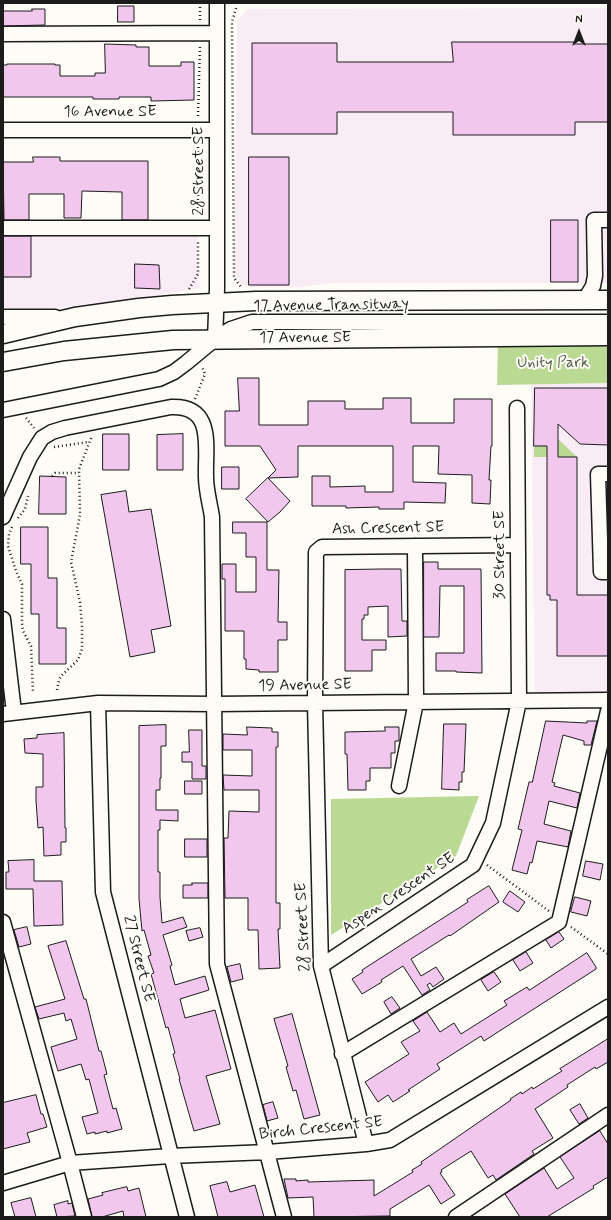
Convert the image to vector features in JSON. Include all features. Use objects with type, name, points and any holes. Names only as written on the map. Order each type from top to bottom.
[{"type":"main road","points":[[3,334],[75,317],[139,308],[256,300],[608,300]]},
{"type":"main road","name":"17 Avenue SE","points":[[3,362],[94,347],[173,340],[608,336]]},
{"type":"street","name":"28 Street SE","points":[[215,339],[217,228],[216,3]]},
{"type":"street","points":[[3,34],[217,33]]},
{"type":"street","name":"16 Avenue SE","points":[[3,130],[217,130]]},
{"type":"street","points":[[584,300],[593,286],[595,276],[594,220],[608,220]]},
{"type":"street","points":[[3,228],[217,228]]},
{"type":"street","points":[[3,317],[75,317]]},
{"type":"street","name":"17 Avenue Transitway","points":[[3,410],[159,379],[174,372],[215,339],[231,329],[252,322],[608,322]]},
{"type":"street","points":[[11,521],[30,457],[42,438],[52,432],[85,423],[180,406],[191,410],[200,417],[206,436],[206,479],[212,517],[217,964],[284,1217]]},
{"type":"street","name":"30 Street SE","points":[[517,408],[519,701]]},
{"type":"street","points":[[608,474],[598,474],[601,572],[608,572]]},
{"type":"street","name":"Ash Crescent SE","points":[[315,703],[316,552],[322,547],[518,545]]},
{"type":"street","points":[[399,786],[416,702],[415,546]]},
{"type":"street","points":[[3,619],[9,713]]},
{"type":"street","name":"19 Avenue SE","points":[[9,713],[98,703],[214,704],[608,700]]},
{"type":"street","name":"Aspen Crescent SE","points":[[321,966],[472,865],[492,823],[519,701]]},
{"type":"street","name":"27 Street SE","points":[[98,703],[103,892],[187,1217]]},
{"type":"street","name":"28 Street SE","points":[[315,703],[321,966],[342,1054],[366,1144]]},
{"type":"street","points":[[342,1054],[559,922],[608,711]]},
{"type":"street","points":[[3,922],[84,1217]]},
{"type":"street","name":"Birch Crescent SE","points":[[3,1183],[70,1163],[170,1156],[268,1152],[366,1144],[390,1140],[608,1007]]},
{"type":"street","points":[[456,1217],[608,1115]]},
{"type":"path","points":[[198,116],[200,3]]},
{"type":"path","points":[[236,8],[232,22],[234,278],[242,288],[247,290]]},
{"type":"path","points":[[191,410],[205,374],[201,366]]},
{"type":"path","points":[[57,690],[61,676],[78,660],[82,649],[80,602],[71,566],[80,515],[79,473],[89,442],[95,432]]},
{"type":"path","points":[[50,450],[54,447],[89,442]]},
{"type":"path","points":[[52,476],[55,473],[79,473]]},
{"type":"path","points":[[28,495],[25,509],[11,521],[8,546],[22,584],[22,623],[23,631],[30,646],[33,693]]},
{"type":"path","points":[[482,861],[608,954]]},
{"type":"shaded area","points":[[608,8],[608,283],[331,283],[302,287],[248,287],[238,283],[238,278],[234,274],[237,22],[247,9]]},
{"type":"shaded area","points":[[197,221],[199,288],[146,297],[56,308],[3,308],[3,226],[152,224]]},
{"type":"shaded area","points":[[608,383],[608,700],[535,701],[531,384]]},
{"type":"green space","name":"Unity Park","points":[[498,343],[608,343],[608,383],[497,385]]},
{"type":"green space","points":[[558,439],[577,457],[534,457],[534,446],[558,445]]},
{"type":"green space","points":[[479,796],[456,856],[331,935],[331,799]]},
{"type":"building","points":[[118,6],[134,6],[134,22],[118,22]]},
{"type":"building","points":[[32,9],[45,9],[45,25],[3,26],[3,11],[32,11]]},
{"type":"building","points":[[452,42],[574,42],[574,44],[608,44],[608,122],[575,122],[575,135],[453,135],[453,112],[337,112],[337,134],[252,134],[252,43],[337,43],[337,62],[453,62]]},
{"type":"building","points":[[105,44],[149,47],[149,66],[181,66],[181,62],[194,62],[194,100],[151,101],[151,97],[93,99],[93,97],[3,97],[3,65],[55,64],[60,65],[60,76],[95,76],[95,73],[105,73]]},
{"type":"building","points":[[33,157],[60,157],[60,161],[148,161],[148,220],[122,220],[122,192],[82,191],[81,218],[64,218],[64,194],[29,194],[29,220],[4,220],[3,162],[33,162]]},
{"type":"building","points":[[249,157],[289,157],[289,285],[249,285]]},
{"type":"building","points":[[551,220],[578,220],[578,282],[551,282]]},
{"type":"building","points":[[3,236],[31,236],[31,277],[3,277]]},
{"type":"building","points":[[135,264],[159,265],[160,289],[135,288]]},
{"type":"building","points":[[238,378],[259,378],[259,425],[308,425],[308,401],[345,401],[345,409],[383,409],[383,398],[411,398],[411,423],[454,423],[454,399],[492,399],[492,446],[489,480],[491,480],[490,504],[472,503],[472,475],[438,474],[439,446],[413,446],[413,482],[446,483],[445,503],[404,502],[404,509],[312,506],[312,476],[330,476],[330,487],[365,486],[365,492],[393,492],[393,446],[298,446],[298,477],[268,478],[276,470],[260,446],[225,446],[225,411],[239,411]]},
{"type":"building","points":[[535,388],[608,388],[608,445],[580,444],[558,424],[558,457],[577,457],[577,595],[608,595],[608,656],[557,656],[557,600],[550,600],[550,595],[547,595],[547,446],[534,446]]},
{"type":"building","points":[[103,434],[129,434],[129,470],[103,470]]},
{"type":"building","points":[[183,434],[183,470],[157,470],[157,435]]},
{"type":"building","points":[[222,467],[239,467],[239,489],[222,489]]},
{"type":"building","points":[[40,476],[66,477],[66,514],[39,514]]},
{"type":"building","points":[[268,478],[290,501],[268,522],[246,499]]},
{"type":"building","points":[[126,491],[129,512],[151,509],[171,626],[151,630],[155,652],[130,657],[101,495]]},
{"type":"building","points":[[233,522],[267,522],[267,570],[279,570],[278,622],[287,622],[287,640],[278,640],[278,672],[259,672],[259,670],[246,669],[246,659],[244,659],[244,631],[225,631],[225,579],[222,579],[222,564],[236,564],[236,592],[256,592],[256,557],[246,557],[246,533],[233,533]]},
{"type":"building","points":[[21,527],[48,527],[48,578],[57,578],[57,628],[66,628],[66,664],[39,664],[39,614],[31,614],[31,564],[21,564]]},
{"type":"building","points":[[424,562],[438,562],[438,569],[481,569],[482,673],[436,671],[436,653],[464,653],[464,586],[440,586],[439,637],[424,637]]},
{"type":"building","points":[[401,569],[402,621],[407,621],[407,636],[388,637],[388,606],[368,607],[368,615],[364,615],[364,619],[362,619],[362,640],[386,640],[386,650],[372,650],[372,671],[345,671],[345,570]]},
{"type":"building","points":[[546,721],[587,723],[587,721],[597,721],[591,745],[584,745],[584,741],[563,735],[552,782],[555,783],[554,786],[580,793],[577,808],[549,801],[544,824],[571,831],[568,847],[537,841],[532,863],[530,862],[527,874],[512,870],[522,830],[518,829],[529,782],[532,782]]},
{"type":"building","points":[[444,724],[466,724],[464,772],[462,772],[462,782],[459,782],[459,790],[442,789]]},
{"type":"building","points":[[166,725],[166,746],[161,746],[161,778],[160,790],[156,790],[156,810],[178,810],[178,821],[160,820],[160,830],[158,830],[158,872],[160,872],[162,923],[183,917],[187,927],[163,935],[172,965],[170,966],[175,985],[205,976],[209,990],[180,999],[185,1018],[215,1010],[231,1069],[206,1076],[220,1124],[194,1131],[179,1079],[173,1054],[175,1053],[168,1027],[166,1028],[151,974],[154,973],[148,956],[151,955],[144,930],[142,931],[139,899],[139,726]]},
{"type":"building","points":[[247,727],[272,728],[272,732],[278,732],[278,747],[276,747],[276,903],[280,903],[280,929],[278,929],[280,968],[259,969],[258,930],[248,930],[248,898],[225,898],[224,838],[228,838],[229,811],[259,812],[259,790],[224,790],[223,775],[252,776],[252,750],[223,750],[223,734],[247,735]]},
{"type":"building","points":[[385,727],[399,727],[399,741],[395,741],[395,753],[391,753],[391,768],[370,768],[370,781],[366,781],[366,790],[348,790],[345,732],[385,731]]},
{"type":"building","points":[[189,730],[202,730],[202,766],[206,766],[206,779],[192,779],[192,762],[182,762],[182,752],[189,752]]},
{"type":"building","points":[[64,733],[66,842],[61,842],[61,855],[44,856],[43,827],[38,828],[36,801],[36,787],[43,787],[43,754],[25,753],[24,739],[37,738],[37,735]]},
{"type":"building","points":[[185,781],[202,781],[202,794],[185,794]]},
{"type":"building","points":[[185,839],[207,839],[207,857],[185,857]]},
{"type":"building","points":[[34,860],[34,881],[62,881],[63,925],[34,926],[33,889],[6,889],[6,872],[9,872],[8,861]]},
{"type":"building","points":[[586,861],[603,864],[600,880],[583,876]]},
{"type":"building","points":[[192,883],[208,883],[208,898],[183,898],[183,885],[192,885]]},
{"type":"building","points":[[489,886],[499,902],[450,936],[449,935],[411,959],[421,976],[436,967],[444,979],[433,987],[430,983],[427,985],[430,990],[422,995],[403,966],[381,980],[382,982],[362,994],[352,979],[363,972],[362,970],[468,902],[467,900]]},
{"type":"building","points":[[510,891],[525,902],[518,912],[503,902]]},
{"type":"building","points":[[575,897],[591,901],[587,916],[571,912]]},
{"type":"building","points":[[27,927],[31,944],[19,947],[14,930]]},
{"type":"building","points":[[200,928],[203,937],[189,941],[186,931]]},
{"type":"building","points":[[559,932],[564,939],[551,948],[546,940]]},
{"type":"building","points":[[66,941],[84,999],[86,999],[99,1051],[101,1051],[107,1074],[104,1075],[113,1109],[116,1108],[122,1129],[107,1133],[107,1131],[87,1134],[82,1117],[98,1113],[89,1079],[86,1080],[81,1064],[58,1071],[51,1047],[77,1039],[71,1019],[66,1021],[64,1013],[39,1019],[35,1007],[65,999],[48,946]]},
{"type":"building","points":[[526,952],[533,963],[520,971],[513,960]]},
{"type":"building","points":[[587,953],[596,969],[484,1041],[481,1036],[437,1064],[440,1069],[408,1090],[410,1091],[393,1102],[388,1095],[378,1102],[365,1082],[409,1054],[401,1042],[420,1031],[413,1021],[427,1012],[440,1032],[454,1023],[461,1034],[507,1005],[504,1001],[527,987],[529,990]]},
{"type":"building","points":[[240,964],[243,979],[231,982],[227,967]]},
{"type":"building","points":[[494,972],[501,982],[488,991],[481,980]]},
{"type":"building","points":[[392,997],[400,1008],[391,1014],[384,1002]]},
{"type":"building","points":[[292,1014],[320,1115],[304,1119],[296,1090],[293,1091],[286,1067],[288,1066],[274,1019]]},
{"type":"building","points":[[608,1039],[608,1062],[596,1069],[595,1067],[567,1085],[568,1087],[535,1109],[553,1138],[532,1151],[534,1154],[496,1180],[493,1175],[488,1178],[471,1151],[441,1170],[442,1172],[440,1173],[455,1195],[441,1204],[429,1185],[390,1209],[390,1216],[314,1217],[313,1197],[288,1198],[284,1179],[296,1179],[296,1181],[308,1180],[308,1182],[374,1180],[374,1196],[413,1172],[412,1170],[422,1164],[421,1162],[511,1100],[510,1099],[521,1092],[522,1094],[532,1087],[533,1089],[562,1071],[560,1069]]},
{"type":"building","points":[[36,1095],[41,1114],[43,1114],[47,1127],[27,1133],[30,1142],[3,1149],[3,1103]]},
{"type":"building","points":[[273,1102],[278,1118],[267,1121],[263,1105]]},
{"type":"building","points":[[580,1104],[588,1118],[579,1124],[570,1110]]},
{"type":"building","points":[[600,1131],[608,1144],[608,1177],[593,1186],[594,1188],[547,1217],[520,1217],[505,1194],[544,1168],[557,1189],[574,1178],[560,1157]]},
{"type":"building","points":[[227,1182],[230,1192],[255,1185],[264,1217],[218,1217],[210,1186]]},
{"type":"building","points":[[127,1187],[128,1191],[139,1188],[146,1217],[124,1217],[123,1211],[102,1217],[92,1217],[88,1199],[103,1195],[102,1193]]},
{"type":"building","points":[[31,1198],[36,1217],[15,1217],[11,1203]]},
{"type":"building","points":[[68,1201],[68,1204],[72,1203],[75,1216],[57,1217],[54,1205]]}]
